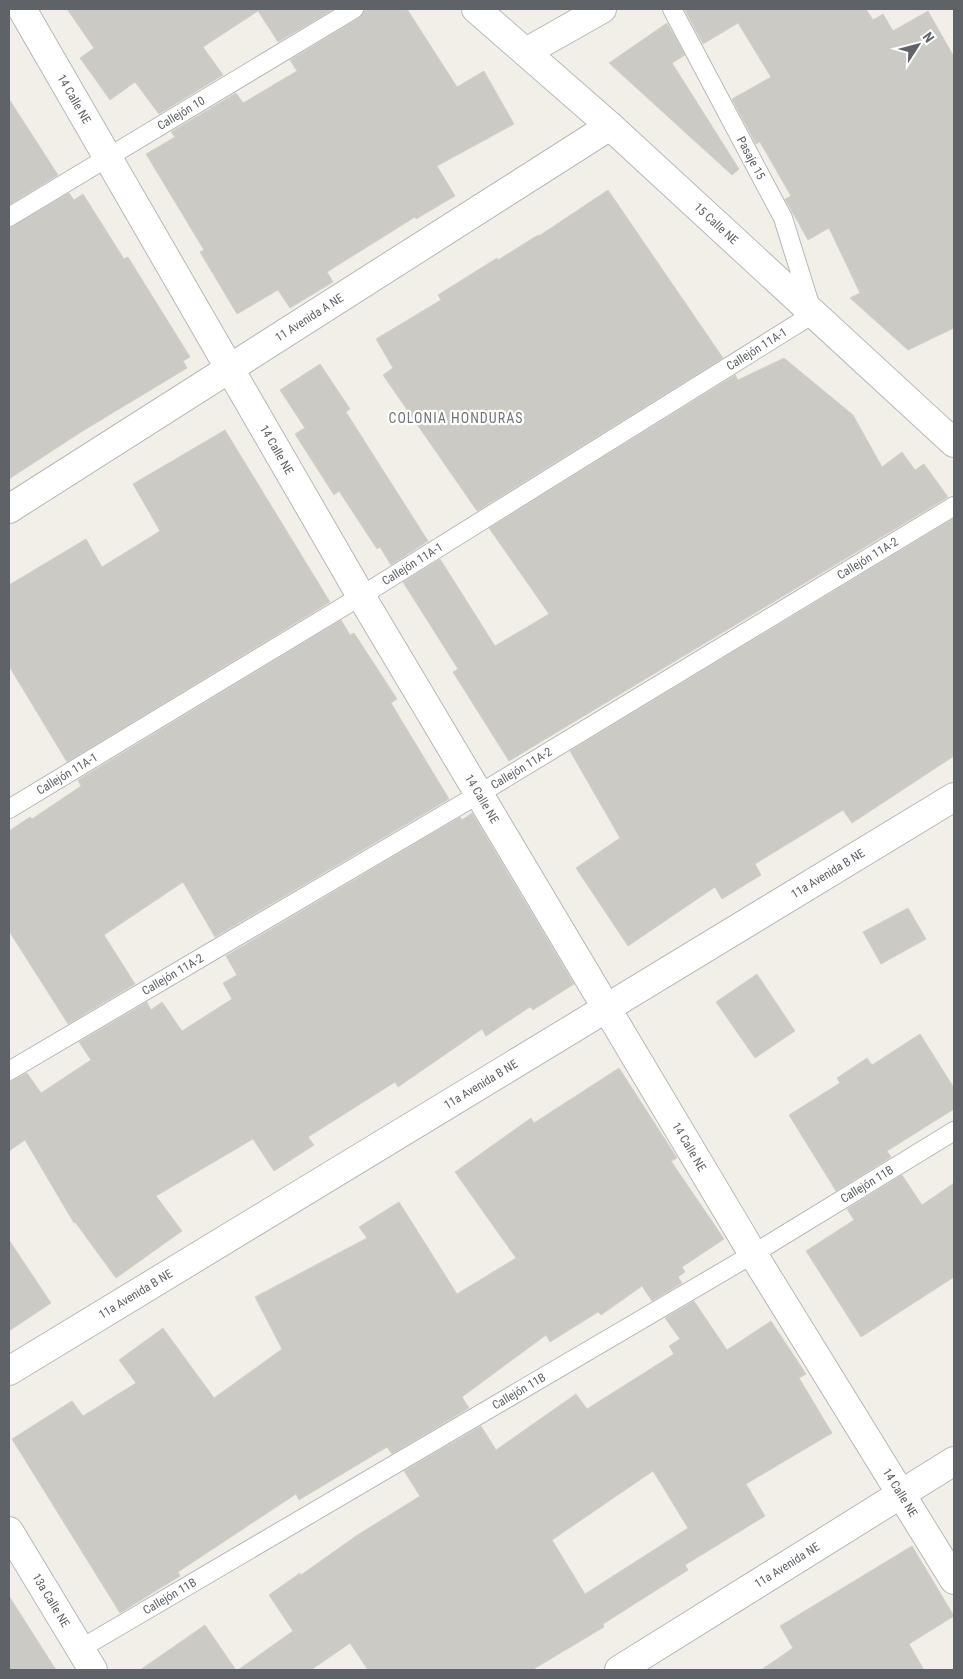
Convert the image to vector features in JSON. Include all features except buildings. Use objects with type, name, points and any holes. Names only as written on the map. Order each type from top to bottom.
[{"type":"street","name":"14 Calle NE","points":[[22,9],[108,156],[228,369],[361,596],[753,1254],[954,1580]]},
{"type":"street","name":"15 Calle NE","points":[[476,9],[610,126],[954,443]]},
{"type":"street","points":[[526,52],[602,9]]},
{"type":"street","name":"11 Avenida A NE","points":[[9,509],[610,126]]},
{"type":"street","name":"11a Avenida B NE","points":[[9,1371],[954,797]]},
{"type":"street","name":"11a Avenida NE","points":[[619,1670],[954,1461]]},
{"type":"street","name":"13a Calle NE","points":[[9,1531],[87,1660]]},
{"type":"lane","name":"Callejón 10","points":[[9,217],[354,9]]},
{"type":"lane","name":"Pasaje 15","points":[[672,9],[783,218],[813,314]]},
{"type":"lane","name":"Callejón 11A-1","points":[[9,809],[361,596],[813,314]]},
{"type":"lane","name":"Callejón 11A-2","points":[[9,1071],[479,794],[954,506]]},
{"type":"lane","name":"Callejón 11B","points":[[87,1660],[954,1131]]},
{"type":"district","name":"COLONIA HONDURAS","points":[[456,418]]}]
